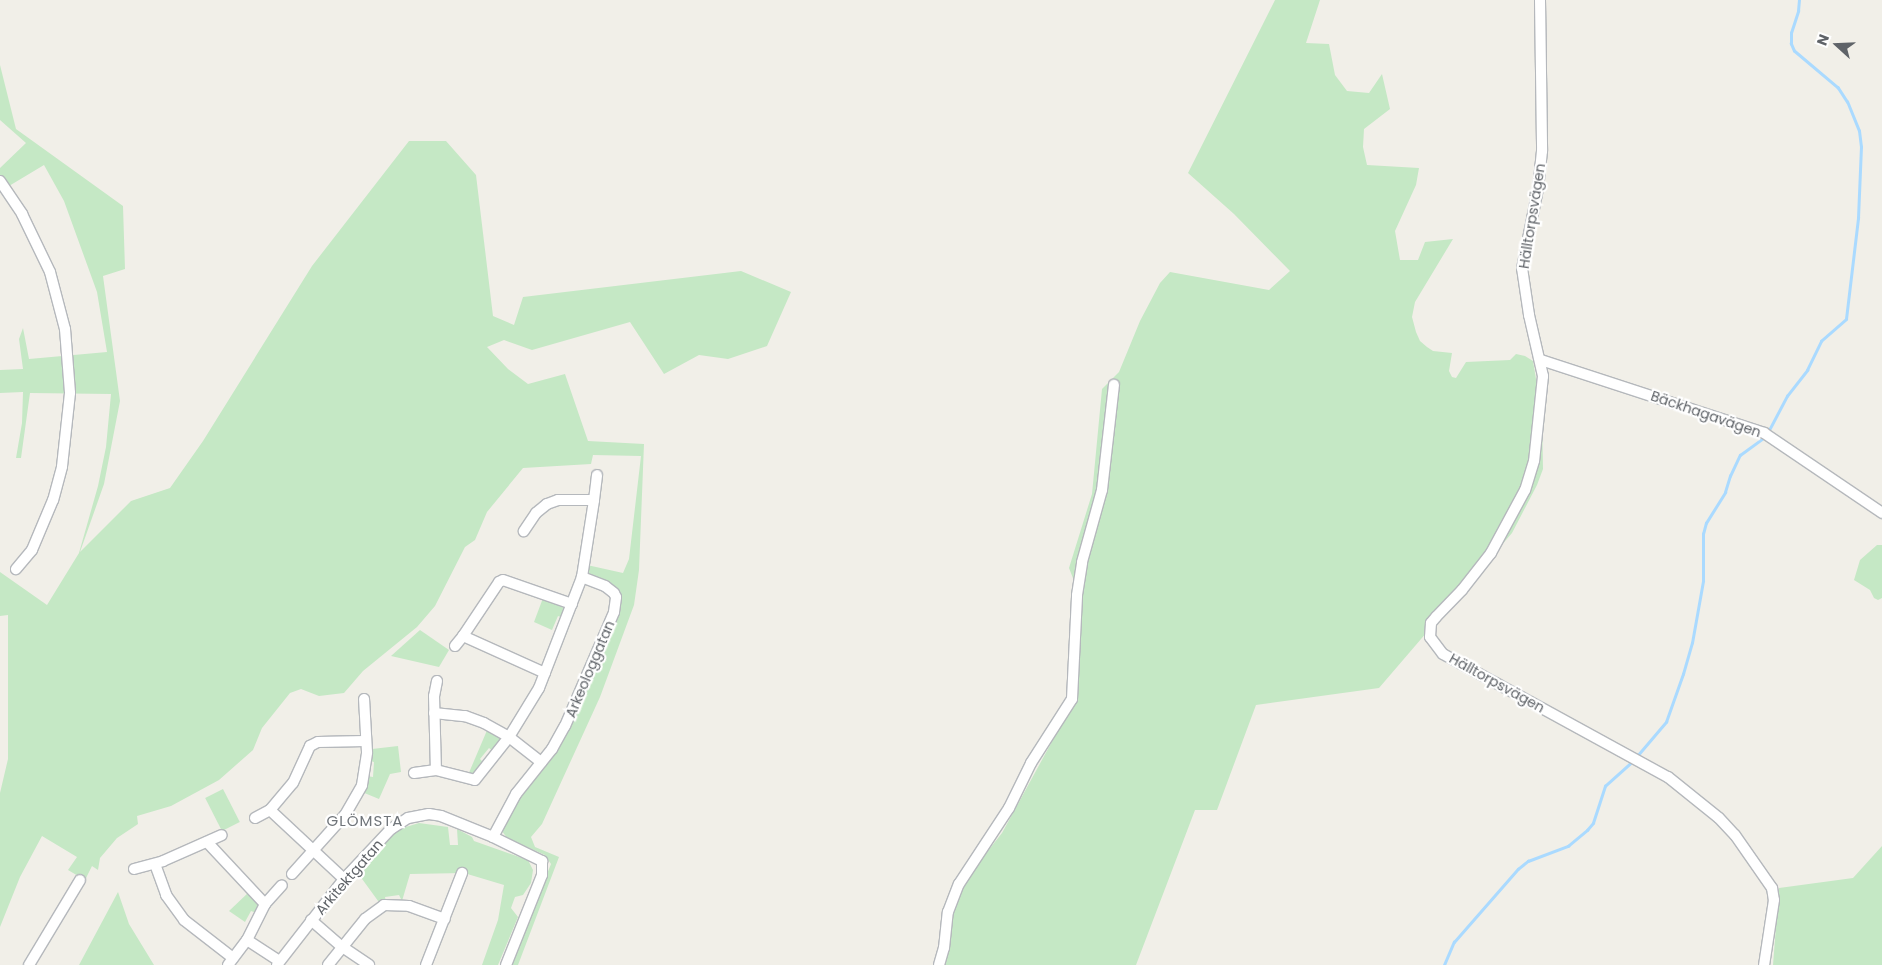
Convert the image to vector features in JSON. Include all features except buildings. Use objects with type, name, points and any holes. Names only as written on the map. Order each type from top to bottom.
[{"type":"street","name":"Hälltorpsvägen","points":[[1540,0],[1542,151],[1538,189],[1522,268],[1529,315],[1541,360],[1543,376],[1542,404],[1534,461],[1528,483],[1491,553],[1431,624],[1430,638],[1443,654],[1668,777],[1719,818],[1735,835],[1772,888],[1774,900],[1764,965]]},
{"type":"street","points":[[0,181],[22,214],[50,272],[65,329],[70,392],[62,467],[53,500],[32,550],[16,569]]},
{"type":"street","name":"Bäckhagavägen","points":[[1541,360],[1764,433],[1882,513]]},
{"type":"street","points":[[939,965],[944,948],[948,912],[959,884],[1009,808],[1031,763],[1072,699],[1077,595],[1082,562],[1102,490],[1114,385]]},
{"type":"street","points":[[414,773],[436,770],[475,780],[509,737],[527,710],[545,673],[582,577],[597,475]]},
{"type":"street","points":[[524,531],[536,513],[547,504],[558,500],[594,500]]},
{"type":"street","name":"Arkeologgatan","points":[[494,837],[516,794],[559,738],[571,716],[616,604],[616,597],[610,590],[582,577]]},
{"type":"street","points":[[455,646],[499,582],[503,580],[572,604]]},
{"type":"street","points":[[463,636],[545,673]]},
{"type":"street","points":[[436,770],[434,713],[437,681]]},
{"type":"street","points":[[292,874],[345,815],[359,792],[365,773],[364,699]]},
{"type":"street","points":[[434,713],[475,719],[509,737],[541,762]]},
{"type":"street","points":[[254,818],[270,810],[293,783],[310,746],[318,742],[366,741]]},
{"type":"street","points":[[270,810],[344,878]]},
{"type":"street","name":"Arkitektgatan","points":[[278,963],[344,878],[391,829],[410,818],[429,814],[441,816],[494,837],[539,858],[544,866],[506,965]]},
{"type":"street","points":[[134,869],[155,864],[222,835]]},
{"type":"street","points":[[207,842],[265,904]]},
{"type":"street","points":[[155,864],[166,895],[184,920],[230,962],[247,940],[265,904],[282,886]]},
{"type":"street","points":[[426,965],[462,873]]},
{"type":"street","points":[[29,965],[80,880]]},
{"type":"street","points":[[328,965],[341,946],[365,919],[384,906],[409,906],[445,919]]},
{"type":"street","points":[[311,920],[341,946],[369,965]]},
{"type":"street","points":[[247,940],[278,963]]},
{"type":"green space","points":[[1275,0],[1320,0],[1306,43],[1329,44],[1335,75],[1347,91],[1369,93],[1382,74],[1390,109],[1364,129],[1363,147],[1367,165],[1419,168],[1416,185],[1395,231],[1400,260],[1418,260],[1425,242],[1453,239],[1415,302],[1412,317],[1416,332],[1420,341],[1433,351],[1452,353],[1449,371],[1452,377],[1456,378],[1466,362],[1510,360],[1516,354],[1525,356],[1533,361],[1537,385],[1534,412],[1542,415],[1543,469],[1537,485],[1512,533],[1379,688],[1256,705],[1217,810],[1195,810],[1136,965],[942,965],[954,905],[972,871],[1002,833],[1078,694],[1080,596],[1069,568],[1092,494],[1102,389],[1119,372],[1140,321],[1160,283],[1170,272],[1269,290],[1290,271],[1234,214],[1188,173]]},
{"type":"green space","points":[[0,65],[16,129],[123,206],[125,269],[103,276],[120,401],[104,484],[80,552],[131,501],[170,488],[203,441],[312,266],[409,141],[446,141],[476,175],[493,316],[514,325],[523,297],[741,271],[791,292],[767,346],[728,359],[699,355],[664,374],[630,322],[532,350],[504,340],[487,347],[508,369],[528,384],[565,374],[588,441],[644,444],[639,570],[634,605],[600,697],[542,824],[531,837],[535,847],[559,857],[518,965],[510,965],[551,864],[545,855],[507,838],[502,831],[512,809],[552,757],[618,603],[589,577],[586,570],[587,565],[623,573],[629,559],[641,456],[593,455],[591,464],[523,468],[487,512],[475,540],[465,547],[435,606],[417,627],[363,671],[344,693],[319,696],[301,689],[290,693],[262,728],[253,750],[219,780],[171,806],[137,816],[138,824],[117,838],[100,858],[98,870],[92,866],[85,880],[68,870],[77,857],[42,836],[20,877],[0,927],[0,793],[8,759],[8,615],[0,616],[0,572],[47,605],[79,553],[98,486],[106,447],[111,394],[30,393],[21,458],[16,458],[22,423],[23,392],[0,393],[0,370],[23,369],[19,339],[23,328],[29,359],[107,352],[97,292],[64,201],[44,165],[9,186],[0,175],[0,168],[26,143],[0,120]]},
{"type":"green space","points":[[1877,545],[1882,545],[1882,598],[1878,600],[1874,598],[1870,590],[1854,580],[1860,560]]},
{"type":"green space","points":[[543,598],[564,608],[563,618],[558,616],[552,630],[534,622]]},
{"type":"green space","points":[[420,630],[449,650],[439,667],[391,656]]},
{"type":"green space","points":[[488,728],[500,736],[501,741],[494,752],[489,748],[480,759],[485,764],[474,775],[468,775]]},
{"type":"green space","points":[[398,746],[401,772],[390,774],[379,799],[362,792],[367,776],[373,777],[374,762],[370,761],[372,749]]},
{"type":"green space","points":[[223,789],[240,822],[222,831],[205,798]]},
{"type":"green space","points":[[419,823],[448,827],[450,845],[458,845],[457,829],[472,837],[474,841],[528,860],[533,870],[531,883],[523,895],[515,897],[511,908],[518,917],[498,965],[482,965],[498,920],[504,885],[464,873],[410,874],[402,901],[399,895],[385,897],[386,902],[381,905],[357,872],[393,831]]},
{"type":"green space","points":[[1882,846],[1882,965],[1773,965],[1779,888],[1853,878]]},
{"type":"green space","points":[[118,892],[129,924],[154,965],[79,965]]},
{"type":"green space","points":[[249,892],[256,901],[258,908],[257,913],[251,911],[245,922],[229,911]]},
{"type":"waterway","points":[[1768,432],[1787,396],[1807,370],[1821,341],[1846,319],[1858,218],[1861,147],[1859,131],[1847,102],[1838,88],[1794,51],[1791,44],[1791,33],[1798,11],[1799,0]]},
{"type":"waterway","points":[[1637,756],[1666,722],[1683,674],[1692,643],[1703,581],[1703,534],[1706,523],[1725,492],[1740,455],[1763,438]]},
{"type":"waterway","points":[[1444,965],[1454,942],[1518,869],[1528,861],[1568,846],[1587,830],[1593,823],[1605,786],[1632,762]]},
{"type":"district","name":"GLÖMSTA","points":[[365,821]]}]
